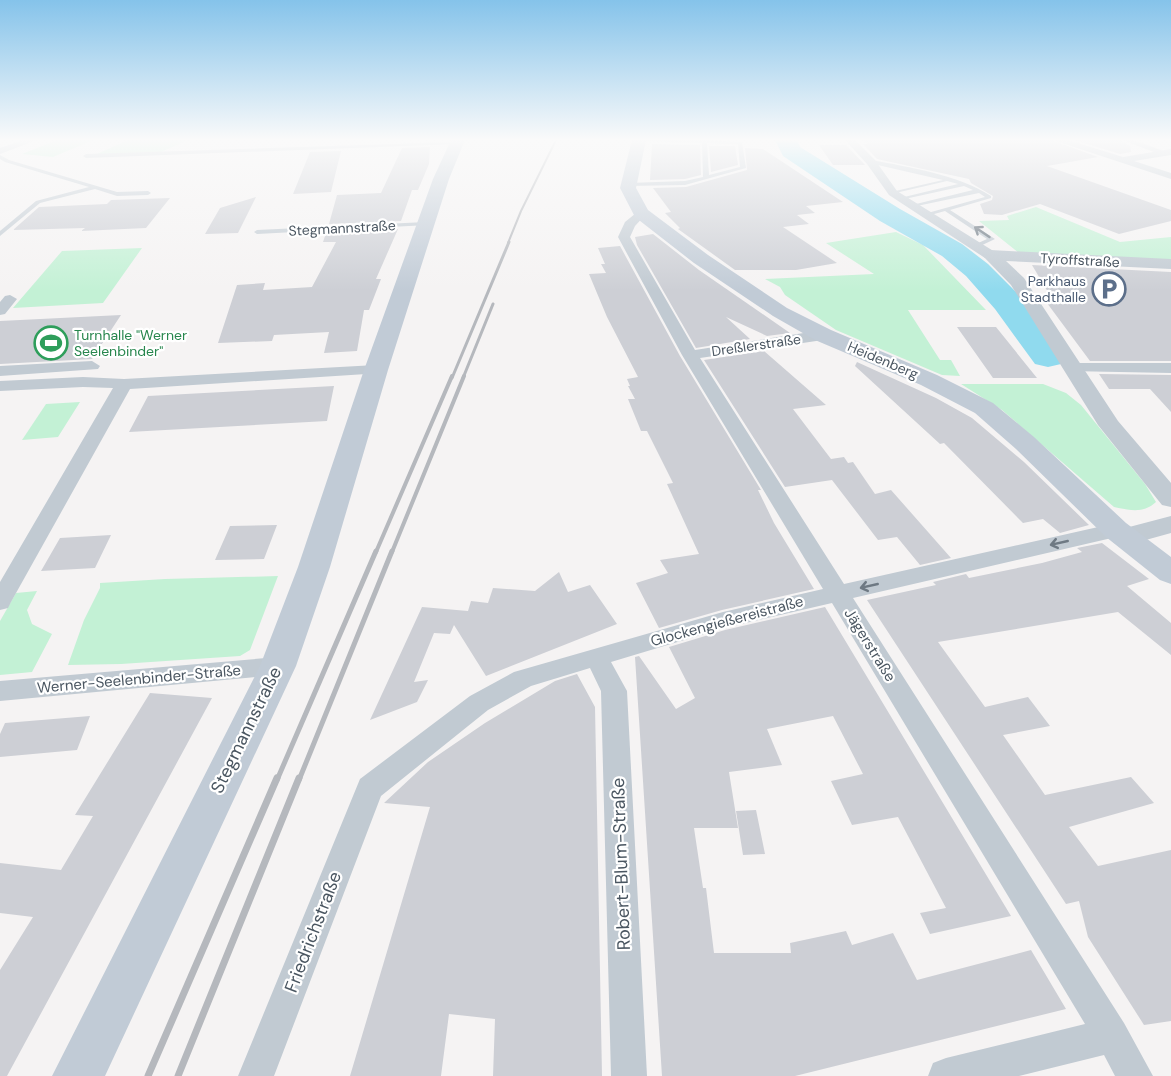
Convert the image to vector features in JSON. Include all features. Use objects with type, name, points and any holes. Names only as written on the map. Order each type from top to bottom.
[{"type":"main road","name":"Stegmannstraße","points":[[78,1076],[278,666],[314,567],[376,370],[439,190]]},
{"type":"main road","name":"Heidenberg","points":[[630,190],[641,213],[701,259],[780,312],[823,335],[929,380],[984,408],[1025,443],[1120,533],[1171,573]]},
{"type":"street","points":[[893,190],[898,196],[983,251],[1018,282],[1109,425],[1171,499]]},
{"type":"street","name":"Jägerstraße","points":[[641,213],[629,225],[624,237],[690,355],[1112,1035],[1135,1076]]},
{"type":"street","name":"Tyroffstraße","points":[[983,251],[1171,264]]},
{"type":"street","name":"Dreßlerstraße","points":[[690,355],[823,335]]},
{"type":"street","points":[[0,371],[92,366]]},
{"type":"street","points":[[1074,368],[1171,368]]},
{"type":"street","points":[[0,386],[83,382],[124,384],[376,370]]},
{"type":"street","points":[[0,603],[124,384]]},
{"type":"street","points":[[1120,533],[1171,524]]},
{"type":"street","name":"Glockengießereistraße","points":[[370,788],[479,704],[523,679],[723,620],[838,592],[1120,533]]},
{"type":"street","name":"Robert-Blum-Straße","points":[[596,657],[615,691],[629,1076]]},
{"type":"street","name":"Werner-Seelenbinder-Straße","points":[[0,691],[278,666]]},
{"type":"street","name":"Friedrichstraße","points":[[256,1076],[370,788]]},
{"type":"street","points":[[946,1076],[1112,1035]]},
{"type":"lane","points":[[0,235],[38,202],[86,190]]},
{"type":"lane","points":[[103,190],[117,194],[148,193]]},
{"type":"lane","points":[[898,196],[916,190]]},
{"type":"lane","points":[[898,196],[932,190]]},
{"type":"lane","points":[[914,206],[978,190]]},
{"type":"lane","points":[[927,214],[989,197],[979,190]]},
{"type":"lane","points":[[945,209],[992,239],[983,251]]},
{"type":"lane","name":"Stegmannstraße","points":[[257,232],[426,224]]},
{"type":"lane","points":[[0,235],[9,235]]},
{"type":"green space","points":[[1036,207],[1120,242],[1171,237],[1171,261],[1019,253],[979,221],[1009,220],[1007,216]]},
{"type":"green space","points":[[896,232],[923,245],[986,310],[908,310],[940,360],[951,360],[960,376],[942,375],[836,330],[785,295],[780,287],[765,279],[874,274],[826,243]]},
{"type":"green space","points":[[142,248],[103,303],[13,308],[62,251]]},
{"type":"green space","points":[[961,384],[1043,384],[1066,393],[1081,405],[1145,484],[1156,502],[1141,510],[1114,507],[1002,410]]},
{"type":"green space","points":[[80,402],[58,437],[22,440],[46,404]]},
{"type":"green space","points":[[278,576],[250,650],[240,656],[68,665],[84,620],[100,588],[100,583]]},
{"type":"green space","points":[[37,591],[27,610],[32,624],[52,634],[32,672],[0,675],[0,621],[16,593]]},
{"type":"building","points":[[295,190],[331,190],[331,192],[293,194]]},
{"type":"building","points":[[382,190],[412,190],[401,221],[329,224],[337,195],[381,193]]},
{"type":"building","points":[[655,190],[825,190],[843,202],[806,206],[815,213],[797,215],[809,224],[783,227],[837,263],[796,270],[735,270],[678,229],[680,228],[665,213],[671,212]]},
{"type":"building","points":[[983,190],[1115,190],[1171,210],[1171,221],[1119,234],[1040,204],[1002,215],[984,214],[980,204],[992,200],[993,196]]},
{"type":"building","points":[[256,197],[238,233],[205,234],[220,208]]},
{"type":"building","points":[[170,198],[146,228],[81,231],[85,228],[13,230],[39,207],[107,204],[111,200]]},
{"type":"building","points":[[398,229],[376,279],[381,279],[369,310],[364,310],[357,351],[324,353],[329,332],[274,335],[272,341],[218,343],[237,285],[265,283],[263,290],[312,287],[336,242],[323,242],[326,233]]},
{"type":"building","points":[[653,234],[699,270],[790,333],[767,336],[726,317],[750,339],[696,348],[637,245],[635,237]]},
{"type":"building","points":[[620,246],[680,356],[761,490],[758,490],[774,523],[814,589],[722,610],[659,628],[636,583],[668,573],[660,560],[699,554],[667,484],[673,483],[647,431],[641,431],[628,399],[635,399],[627,379],[638,377],[607,317],[589,274],[606,273],[601,264],[605,264],[598,248]]},
{"type":"building","points":[[1032,265],[1171,272],[1171,361],[1090,361],[1047,303],[1055,304]]},
{"type":"building","name":"Turnhalle \"Werner Seelenbinder\"","points":[[121,315],[92,359],[0,364],[0,321]]},
{"type":"building","points":[[957,327],[996,327],[1037,378],[993,378]]},
{"type":"building","points":[[764,351],[826,405],[793,409],[831,459],[844,457],[848,463],[853,462],[875,494],[891,490],[951,558],[920,565],[897,537],[878,540],[832,480],[785,487],[704,360]]},
{"type":"building","points":[[857,362],[936,398],[972,418],[1024,462],[1089,525],[1060,533],[1043,519],[1023,523],[944,443],[940,444],[855,366]]},
{"type":"building","points":[[1099,374],[1171,375],[1171,412],[1150,389],[1109,389]]},
{"type":"building","points":[[334,386],[327,421],[129,432],[148,396]]},
{"type":"building","points":[[277,525],[264,559],[215,560],[230,526]]},
{"type":"building","points":[[111,535],[95,568],[41,571],[60,538]]},
{"type":"building","points":[[1102,543],[1149,579],[1127,586],[1171,623],[1171,655],[1118,612],[938,642],[985,707],[1028,697],[1050,726],[1003,735],[1045,795],[1131,777],[1154,803],[1069,827],[1098,866],[1171,850],[1171,1021],[1144,1025],[1088,937],[1079,901],[1066,904],[867,600],[936,585],[933,582],[966,574],[969,578],[1042,563],[1082,552],[1077,548]]},
{"type":"building","points":[[559,572],[568,592],[590,585],[617,624],[486,676],[454,625],[450,634],[434,633],[414,682],[428,680],[417,702],[370,720],[422,607],[468,611],[471,601],[488,603],[493,588],[535,591]]},
{"type":"building","points":[[825,607],[1011,916],[930,934],[920,913],[946,908],[898,817],[852,825],[831,781],[863,774],[833,716],[767,729],[782,765],[729,772],[738,828],[694,828],[703,888],[706,888],[714,953],[791,953],[790,943],[846,931],[852,945],[893,933],[917,980],[1031,950],[1066,1009],[795,1076],[662,1076],[635,657],[639,656],[676,709],[695,698],[669,647],[725,630]]},
{"type":"building","points":[[577,674],[595,707],[602,1076],[493,1076],[495,1019],[449,1014],[441,1076],[350,1076],[430,807],[384,803],[428,762],[485,723],[555,681]]},
{"type":"building","points":[[150,693],[212,698],[7,1076],[0,1076],[0,970],[33,917],[0,913],[0,863],[61,870],[93,816],[75,815]]},
{"type":"building","points":[[90,716],[77,750],[0,757],[0,734],[5,723]]},
{"type":"building","points":[[756,810],[765,854],[743,855],[736,811]]},
{"type":"waterway","points":[[852,190],[952,250],[977,270],[1007,302],[1048,356]]},
{"type":"railway","points":[[508,243],[531,190]]},
{"type":"railway","points":[[452,378],[509,242]]},
{"type":"railway","points":[[463,378],[493,304]]},
{"type":"railway","points":[[376,552],[452,376]]},
{"type":"railway","points":[[392,552],[464,376]]},
{"type":"railway","points":[[277,780],[376,551]]},
{"type":"railway","points":[[299,780],[392,551]]},
{"type":"railway","points":[[148,1076],[277,778]]},
{"type":"railway","points":[[178,1076],[299,778]]},
{"type":"place","name":"Parkhaus Stadthalle","points":[[1109,289]]},
{"type":"place","name":"Turnhalle \"Werner Seelenbinder\"","points":[[51,343]]}]
